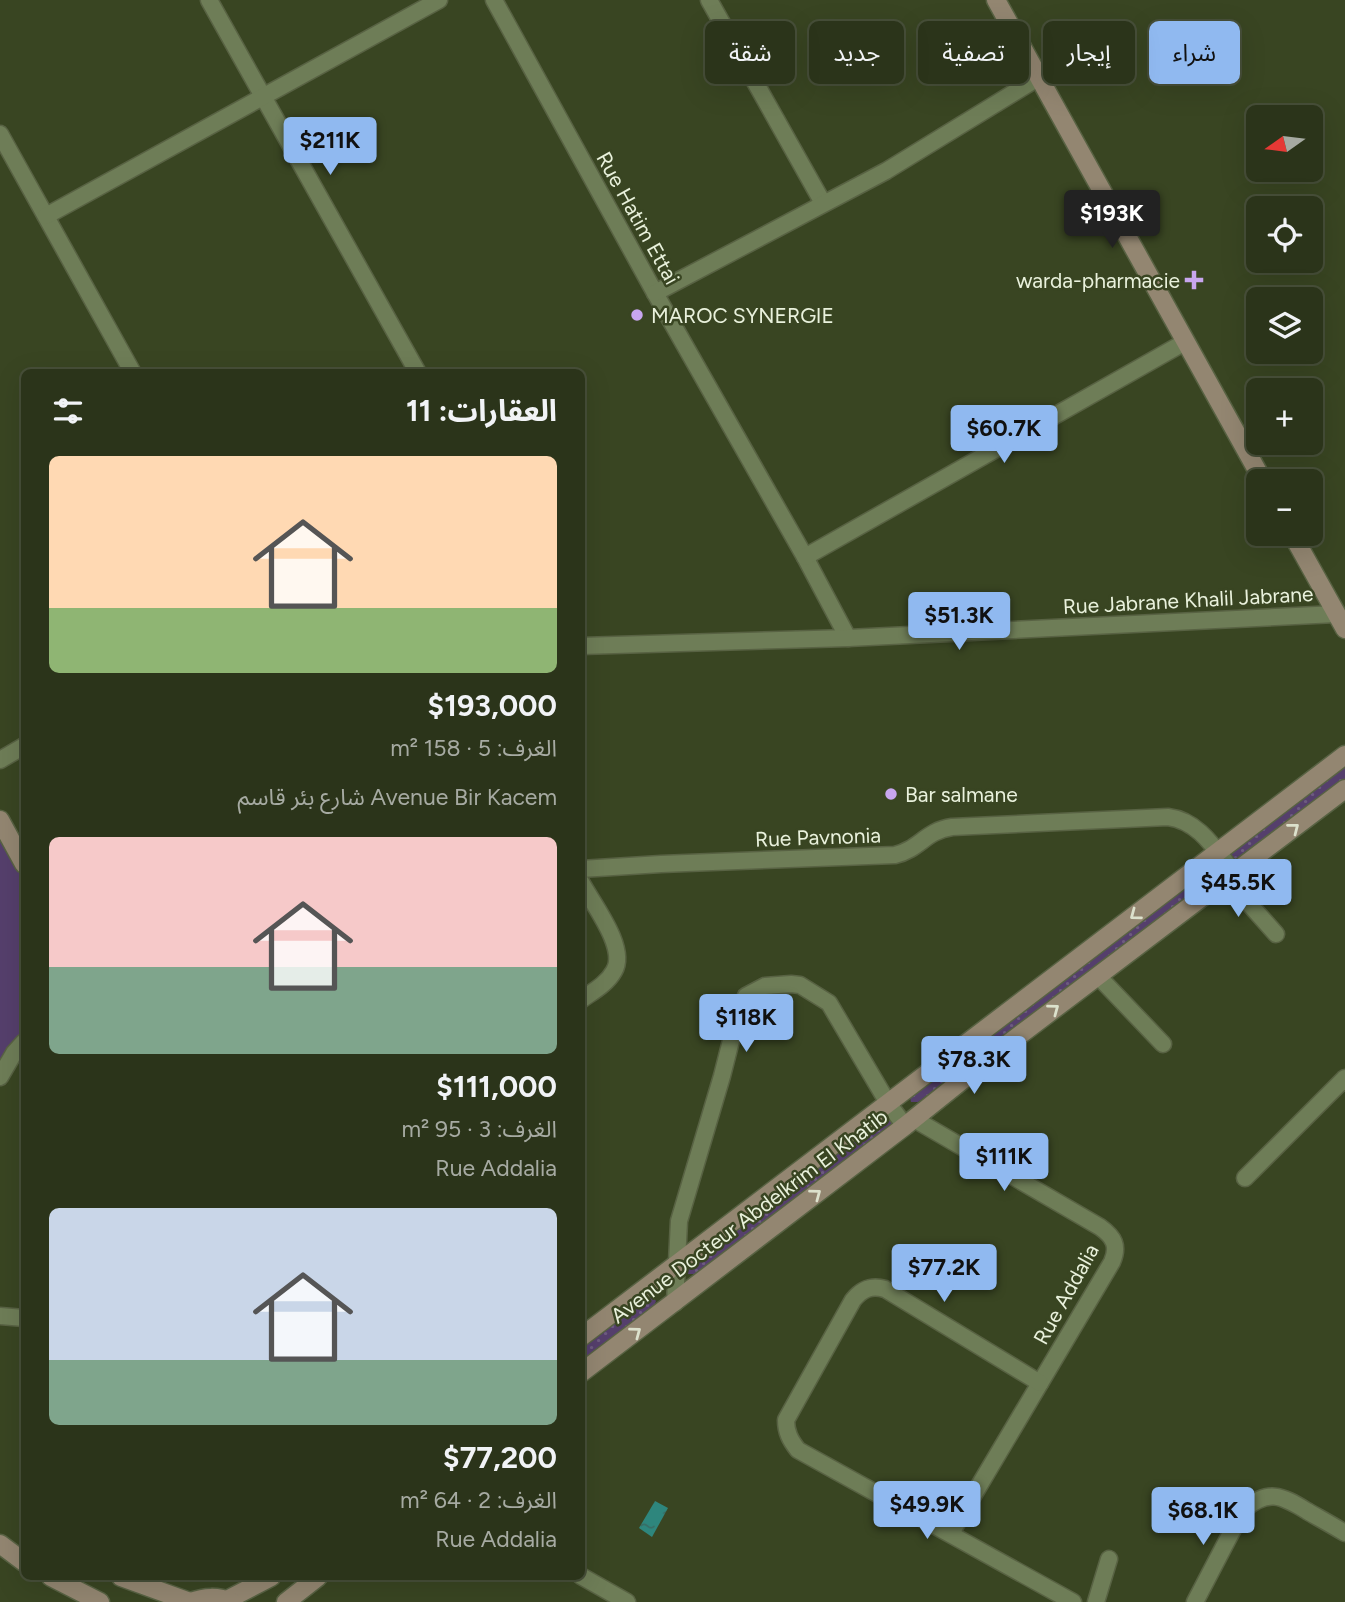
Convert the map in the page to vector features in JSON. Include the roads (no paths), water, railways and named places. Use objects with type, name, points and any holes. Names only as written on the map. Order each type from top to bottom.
[{"type":"main road","points":[[996,0],[1256,469]]},
{"type":"main road","points":[[1299,546],[1340,622]]},
{"type":"main road","points":[[585,1334],[1345,755]]},
{"type":"main road","name":"Avenue Docteur Abdelkrim El Khatib","points":[[585,1370],[910,1122],[1000,1049],[1345,789]]},
{"type":"main road","points":[[0,820],[21,858]]},
{"type":"main road","points":[[0,1542],[21,1545]]},
{"type":"main road","points":[[0,1542],[21,1560]]},
{"type":"main road","points":[[57,1580],[100,1602]]},
{"type":"main road","points":[[129,1580],[190,1602],[202,1598],[230,1601],[266,1580]]},
{"type":"main road","points":[[286,1602],[313,1580]]},
{"type":"street","points":[[209,0],[416,369]]},
{"type":"street","points":[[46,216],[439,0]]},
{"type":"street","name":"Rue Hatim Ettai","points":[[494,0],[848,638]]},
{"type":"street","points":[[709,0],[823,203]]},
{"type":"street","points":[[655,293],[886,171],[1038,78]]},
{"type":"street","points":[[0,134],[131,369]]},
{"type":"street","points":[[805,557],[1185,342]]},
{"type":"street","name":"Rue Jabrane Khalil Jabrane","points":[[585,646],[1340,622]]},
{"type":"street","points":[[0,760],[21,748]]},
{"type":"street","name":"Rue Pavnonia","points":[[585,869],[895,855],[910,850],[932,831],[953,827],[1168,817],[1191,824],[1217,852],[1231,877],[1276,934]]},
{"type":"street","points":[[585,889],[614,939],[618,958],[614,972],[608,980],[585,997]]},
{"type":"street","points":[[1098,976],[1163,1044]]},
{"type":"street","points":[[675,1303],[679,1221],[736,1021],[746,996],[765,986],[791,984],[800,985],[829,1003],[888,1103],[910,1122]]},
{"type":"street","points":[[0,1077],[21,1046]]},
{"type":"street","points":[[1245,1178],[1345,1078]]},
{"type":"street","name":"Rue Addalia","points":[[910,1122],[1100,1227],[1116,1243],[1112,1262],[951,1533]]},
{"type":"street","points":[[1040,1383],[885,1289],[866,1288],[853,1300],[786,1420],[790,1438],[798,1450],[1073,1602]]},
{"type":"street","points":[[0,1317],[21,1318]]},
{"type":"street","points":[[1195,1602],[1243,1510],[1253,1501],[1264,1496],[1285,1497],[1345,1533]]},
{"type":"street","points":[[1096,1602],[1109,1559]]},
{"type":"street","points":[[585,1578],[627,1602]]},
{"type":"water","points":[[655,1501],[668,1508],[652,1537],[639,1528]]},
{"type":"place","name":"warda-pharmacie","points":[[1194,280]]},
{"type":"place","name":"MAROC SYNERGIE","points":[[637,315]]},
{"type":"place","name":"Bar salmane","points":[[891,794]]}]
